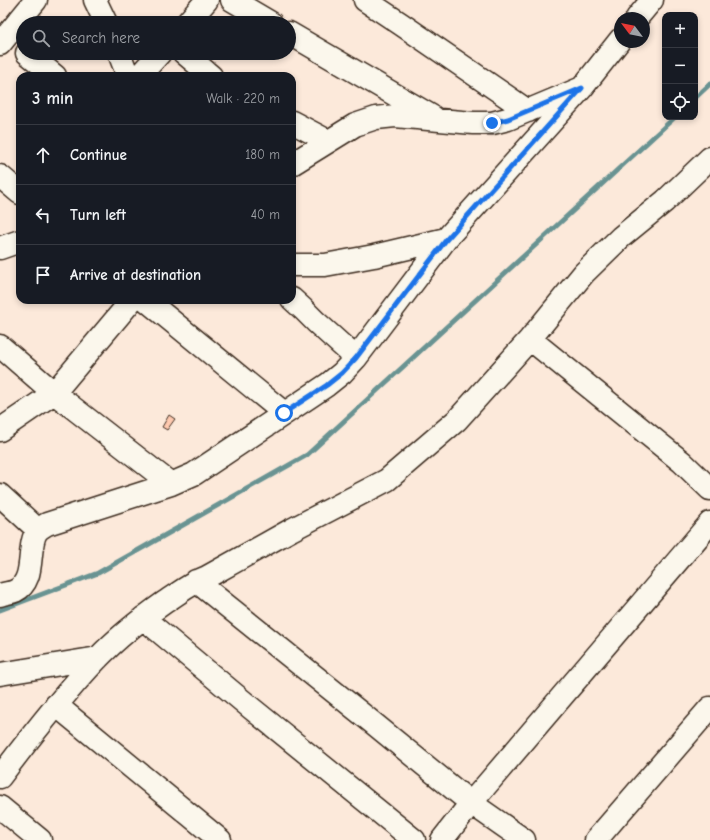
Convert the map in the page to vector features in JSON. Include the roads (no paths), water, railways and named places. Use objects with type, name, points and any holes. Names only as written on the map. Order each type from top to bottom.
[{"type":"street","points":[[21,16],[36,0]]},
{"type":"street","points":[[95,0],[103,16]]},
{"type":"street","points":[[193,16],[207,0]]},
{"type":"street","points":[[232,0],[259,16]]},
{"type":"street","points":[[364,0],[528,111]]},
{"type":"street","points":[[642,12],[652,0]]},
{"type":"street","points":[[16,21],[2,36],[16,45]]},
{"type":"street","points":[[296,37],[438,120]]},
{"type":"street","points":[[0,595],[16,590],[23,584],[28,576],[34,536],[38,530],[47,524],[171,484],[194,474],[342,373],[356,358],[446,240],[582,88],[614,48]]},
{"type":"street","points":[[36,60],[50,72]]},
{"type":"street","points":[[122,60],[126,72]]},
{"type":"street","points":[[143,72],[154,60]]},
{"type":"street","points":[[192,60],[206,72]]},
{"type":"street","points":[[296,161],[355,125],[376,118],[395,116],[473,123],[492,123],[508,119],[582,88]]},
{"type":"street","points":[[296,124],[328,141]]},
{"type":"street","points":[[0,777],[56,705],[98,658],[143,618],[196,581],[387,480],[457,420],[530,339],[584,273],[621,237],[664,201],[710,158]]},
{"type":"street","points":[[0,176],[16,190]]},
{"type":"street","points":[[296,265],[325,265],[446,240]]},
{"type":"street","points":[[0,248],[16,242]]},
{"type":"street","points":[[296,302],[356,358]]},
{"type":"street","points":[[0,430],[54,393],[129,304]]},
{"type":"street","points":[[151,304],[284,413]]},
{"type":"street","points":[[530,339],[682,462],[710,489]]},
{"type":"street","points":[[0,346],[54,393],[171,484]]},
{"type":"street","points":[[0,495],[38,530]]},
{"type":"street","points":[[442,840],[471,803],[710,523]]},
{"type":"street","points":[[196,581],[471,803],[524,840]]},
{"type":"street","points":[[143,618],[414,840]]},
{"type":"street","points":[[0,674],[98,658]]},
{"type":"street","points":[[56,705],[220,840]]},
{"type":"street","points":[[596,840],[710,708]]},
{"type":"street","points":[[0,807],[40,840]]},
{"type":"waterway","points":[[698,95],[710,84]]},
{"type":"waterway","points":[[0,610],[98,573],[307,455],[672,120]]}]
